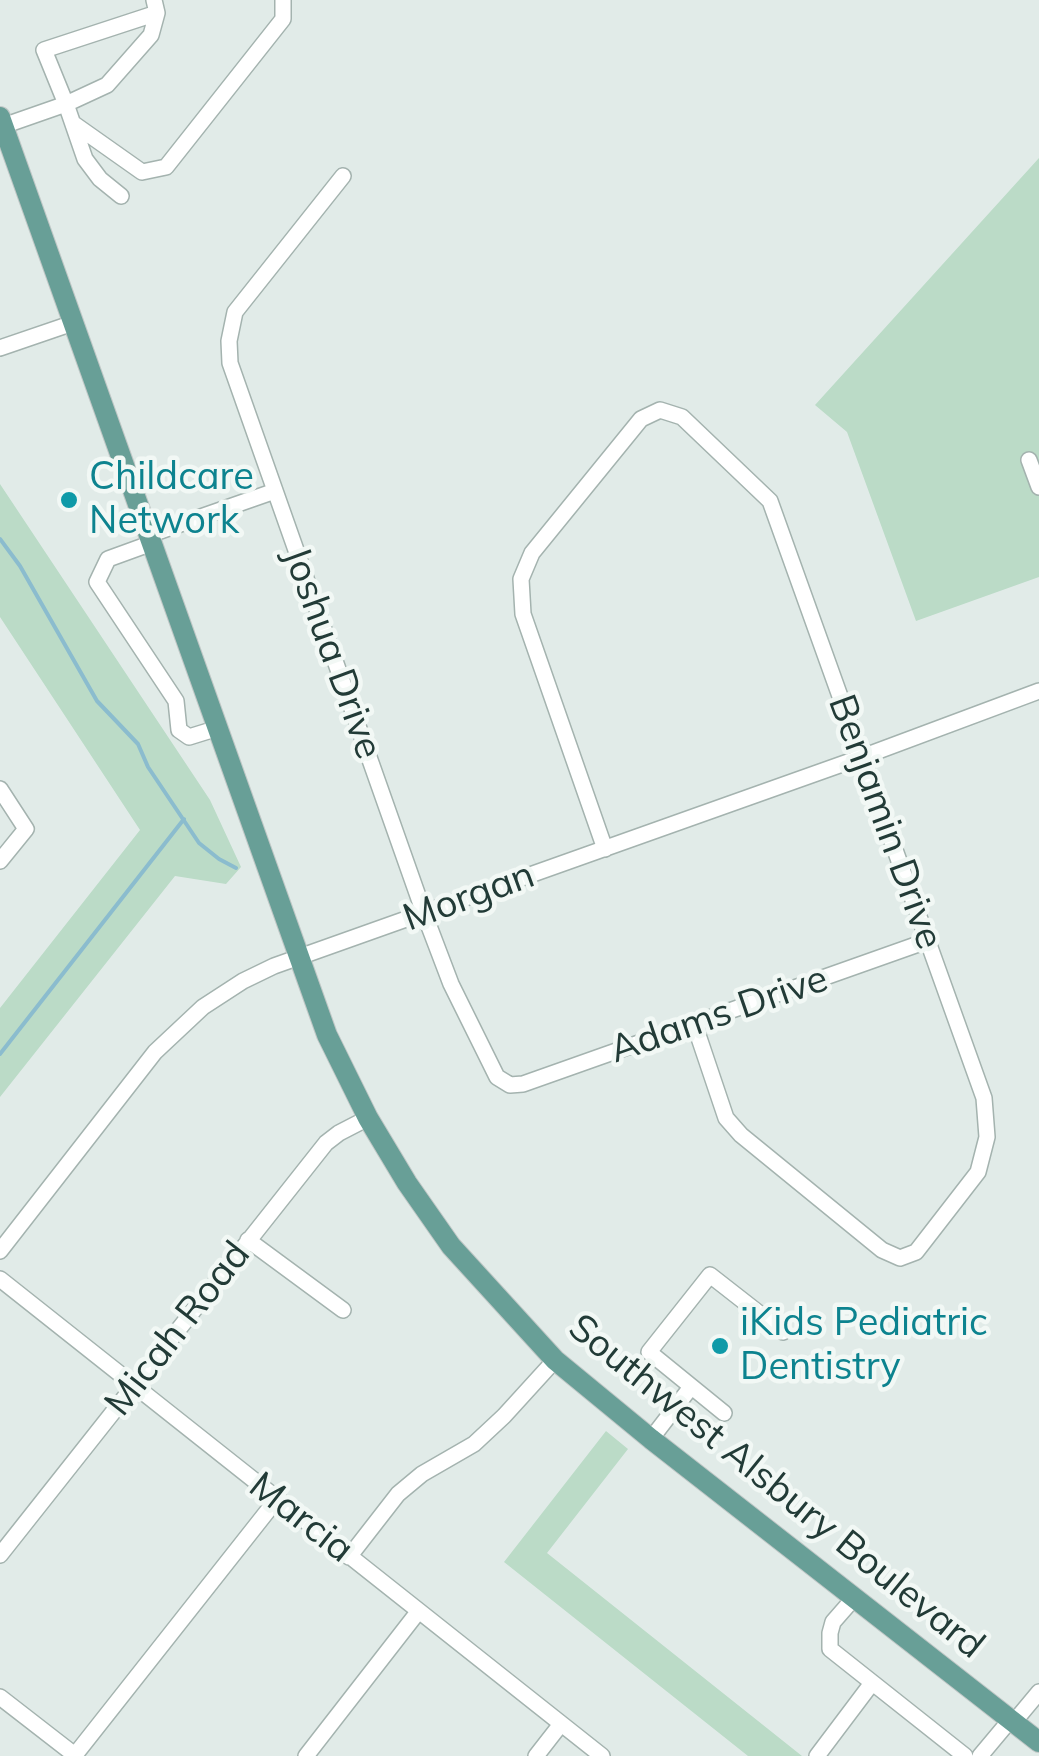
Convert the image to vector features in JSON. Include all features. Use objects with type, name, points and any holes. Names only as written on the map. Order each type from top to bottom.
[{"type":"main road","name":"Southwest Alsbury Boulevard","points":[[1,121],[328,1035],[368,1118],[407,1183],[451,1246],[555,1360],[650,1439],[1039,1742]]},
{"type":"street","points":[[74,124],[142,172],[166,167],[284,19],[283,0]]},
{"type":"street","points":[[1,121],[66,104],[107,85],[152,35],[156,6],[44,50],[66,104],[74,124],[85,159],[100,179],[121,196]]},
{"type":"street","name":"Joshua Drive","points":[[342,176],[235,312],[229,341],[230,363],[451,984],[496,1077],[510,1085]]},
{"type":"street","points":[[0,348],[73,323]]},
{"type":"street","name":"Benjamin Drive","points":[[605,848],[522,614],[522,579],[532,553],[617,448],[642,418],[660,410],[682,417],[770,500],[984,1098],[987,1136],[978,1172],[916,1252],[900,1258],[882,1250],[741,1136],[726,1118],[694,1024]]},
{"type":"street","points":[[1029,460],[1039,487]]},
{"type":"street","points":[[218,728],[189,738],[179,730],[176,702],[96,582],[108,560],[150,539],[274,491]]},
{"type":"street","name":"Morgan","points":[[0,1250],[155,1052],[203,1006],[243,981],[299,957],[1039,691]]},
{"type":"street","points":[[0,789],[26,828],[0,862]]},
{"type":"street","name":"Adams Drive","points":[[510,1085],[523,1084],[927,941]]},
{"type":"street","name":"Micah Road","points":[[0,1555],[326,1143],[368,1118]]},
{"type":"street","points":[[248,1240],[344,1310]]},
{"type":"street","points":[[724,1413],[649,1352],[710,1275],[783,1332]]},
{"type":"street","name":"Marcia","points":[[0,1279],[602,1756]]},
{"type":"street","points":[[349,1557],[398,1494],[422,1474],[474,1444],[555,1360]]},
{"type":"street","points":[[650,1439],[690,1387]]},
{"type":"street","points":[[0,1696],[76,1755],[277,1499]]},
{"type":"street","points":[[854,1598],[833,1622],[830,1649],[958,1754]]},
{"type":"street","points":[[306,1756],[418,1612]]},
{"type":"street","points":[[817,1756],[872,1684]]},
{"type":"street","points":[[980,1756],[1039,1692]]},
{"type":"street","points":[[536,1756],[561,1724]]},
{"type":"green space","points":[[1039,158],[1039,577],[916,621],[847,432],[815,405]]},
{"type":"green space","points":[[0,484],[210,800],[241,867],[226,884],[175,876],[0,1097],[0,1008],[140,830],[0,617]]},
{"type":"green space","points":[[606,1431],[628,1449],[547,1553],[802,1756],[748,1756],[504,1562]]},
{"type":"waterway","points":[[0,539],[20,566],[97,701],[138,744],[148,767],[199,843],[236,868]]},
{"type":"waterway","points":[[0,1054],[184,819]]},
{"type":"place","name":"Childcare Network","points":[[69,500]]},
{"type":"place","name":"iKids Pediatric Dentistry","points":[[720,1346]]}]
